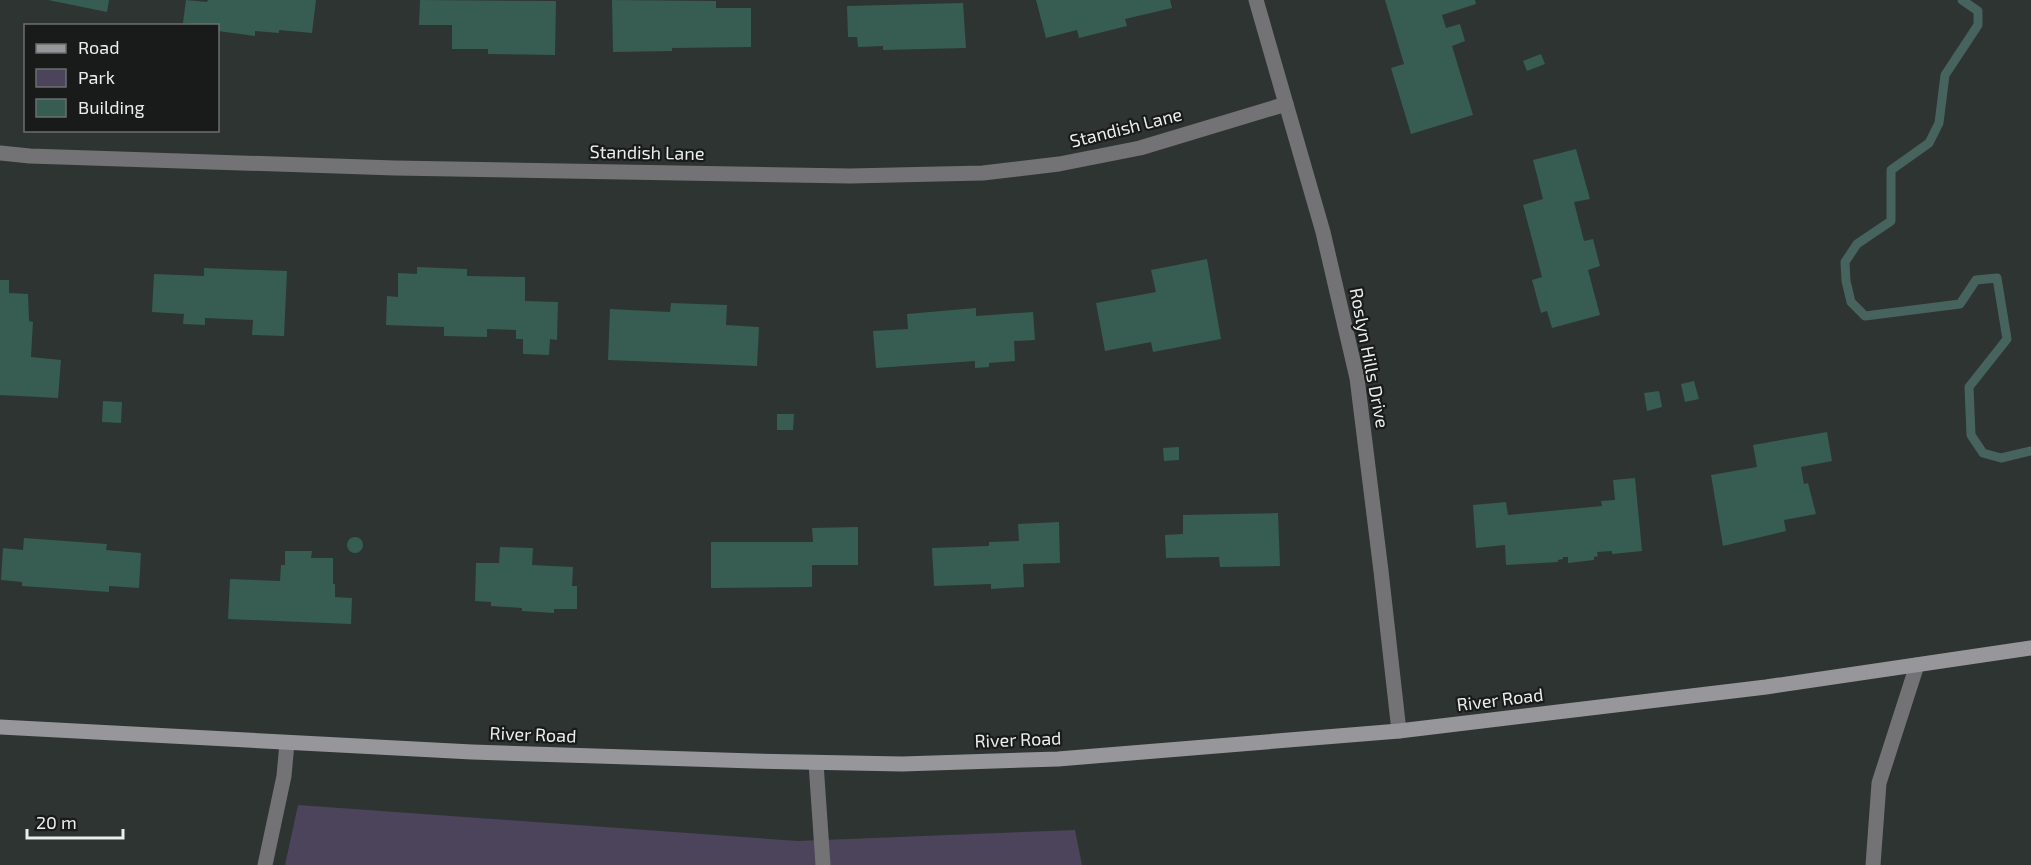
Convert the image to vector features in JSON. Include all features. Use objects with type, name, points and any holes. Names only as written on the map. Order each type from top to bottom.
[{"type":"main road","name":"River Road","points":[[0,727],[472,752],[816,763],[902,764],[1058,759],[1399,731],[1660,701],[2031,648]]},
{"type":"street","name":"Roslyn Hills Drive","points":[[1256,0],[1323,232],[1357,378],[1399,731]]},
{"type":"street","name":"Standish Lane","points":[[0,153],[395,168],[850,176],[983,173],[1059,164],[1140,148],[1286,104]]},
{"type":"street","points":[[1873,865],[1879,783],[1917,665]]},
{"type":"street","points":[[265,865],[285,776],[287,743]]},
{"type":"street","points":[[816,763],[823,865]]},
{"type":"green space","points":[[298,805],[798,841],[1075,830],[1082,865],[285,865]]},
{"type":"building","points":[[48,0],[109,0],[107,12]]},
{"type":"building","points":[[186,0],[207,2],[208,0],[316,0],[312,33],[279,30],[279,33],[255,31],[255,36],[219,31],[219,24],[183,23]]},
{"type":"building","points":[[420,0],[556,1],[555,55],[488,54],[488,49],[452,49],[452,25],[419,25]]},
{"type":"building","points":[[612,0],[716,1],[716,8],[751,8],[751,47],[672,48],[672,51],[613,52]]},
{"type":"building","points":[[1036,0],[1170,0],[1172,8],[1125,19],[1127,26],[1079,38],[1077,30],[1046,38]]},
{"type":"building","points":[[1385,0],[1475,0],[1476,4],[1442,15],[1446,28],[1460,24],[1465,41],[1452,46],[1473,115],[1411,134],[1391,68],[1404,64]]},
{"type":"building","points":[[963,3],[966,48],[883,50],[883,46],[858,47],[857,37],[848,37],[847,6]]},
{"type":"building","points":[[1541,54],[1545,64],[1527,71],[1523,61]]},
{"type":"building","points":[[1576,149],[1590,199],[1574,202],[1584,241],[1593,239],[1600,266],[1588,270],[1600,315],[1552,328],[1547,311],[1541,313],[1532,280],[1542,277],[1523,205],[1543,199],[1533,160]]},
{"type":"building","points":[[1207,259],[1221,339],[1153,352],[1151,342],[1105,351],[1096,303],[1156,292],[1151,270]]},
{"type":"building","points":[[417,267],[467,269],[467,276],[525,277],[525,301],[558,302],[557,340],[550,339],[549,355],[523,354],[523,339],[516,339],[516,330],[487,329],[487,337],[444,336],[444,327],[386,325],[387,296],[398,297],[398,273],[417,274]]},
{"type":"building","points":[[204,268],[287,271],[284,336],[252,335],[253,320],[205,318],[205,325],[183,324],[184,314],[152,312],[154,274],[204,276]]},
{"type":"building","points":[[0,280],[9,280],[9,293],[28,294],[29,321],[33,322],[31,357],[61,360],[58,398],[0,395]]},
{"type":"building","points":[[671,303],[727,305],[726,325],[759,327],[757,366],[608,360],[610,309],[670,312]]},
{"type":"building","points":[[976,308],[976,316],[1033,312],[1035,340],[1014,341],[1015,361],[989,363],[989,367],[975,368],[975,361],[876,368],[873,331],[908,329],[907,314]]},
{"type":"building","points":[[1694,381],[1699,399],[1685,402],[1681,384]]},
{"type":"building","points":[[1659,391],[1662,407],[1647,411],[1644,393]]},
{"type":"building","points":[[103,401],[122,402],[121,423],[102,422]]},
{"type":"building","points":[[777,414],[794,414],[793,430],[777,430]]},
{"type":"building","points":[[1827,432],[1832,461],[1801,467],[1804,484],[1808,483],[1816,514],[1784,520],[1786,531],[1723,546],[1711,475],[1757,467],[1753,445]]},
{"type":"building","points":[[1179,447],[1179,460],[1164,461],[1163,448]]},
{"type":"building","points":[[1635,478],[1642,551],[1612,554],[1612,551],[1597,552],[1598,556],[1594,557],[1594,560],[1568,563],[1568,557],[1563,557],[1558,562],[1506,565],[1505,545],[1476,548],[1473,505],[1506,502],[1508,515],[1602,506],[1601,501],[1615,500],[1613,480]]},
{"type":"building","points":[[1278,513],[1280,566],[1220,567],[1219,557],[1166,558],[1165,535],[1183,534],[1183,515]]},
{"type":"building","points":[[1059,522],[1060,563],[1023,564],[1024,587],[991,589],[991,584],[934,586],[932,548],[989,546],[989,542],[1019,541],[1018,524]]},
{"type":"building","points":[[858,527],[858,565],[812,565],[812,587],[711,588],[711,542],[813,542],[812,528]]},
{"type":"building","points":[[355,537],[361,539],[363,545],[361,551],[355,553],[349,551],[347,545],[349,539]]},
{"type":"building","points":[[24,538],[107,544],[106,550],[141,553],[139,588],[109,586],[109,592],[22,586],[22,582],[1,580],[3,548],[23,550]]},
{"type":"building","points":[[500,547],[533,548],[532,565],[573,567],[572,586],[577,586],[577,609],[554,609],[554,613],[522,611],[522,608],[491,606],[491,602],[475,601],[476,563],[499,563]]},
{"type":"building","points":[[285,551],[312,551],[311,558],[333,558],[335,597],[352,598],[351,624],[228,619],[230,579],[280,581],[281,565],[285,565]]},
{"type":"waterway","points":[[1962,0],[1978,11],[1978,25],[1945,75],[1939,123],[1929,143],[1891,170],[1891,221],[1857,244],[1845,262],[1846,281],[1851,302],[1865,316],[1960,304],[1976,280],[1997,278],[2007,339],[1969,387],[1971,435],[1983,453],[2001,458],[2031,451]]}]
